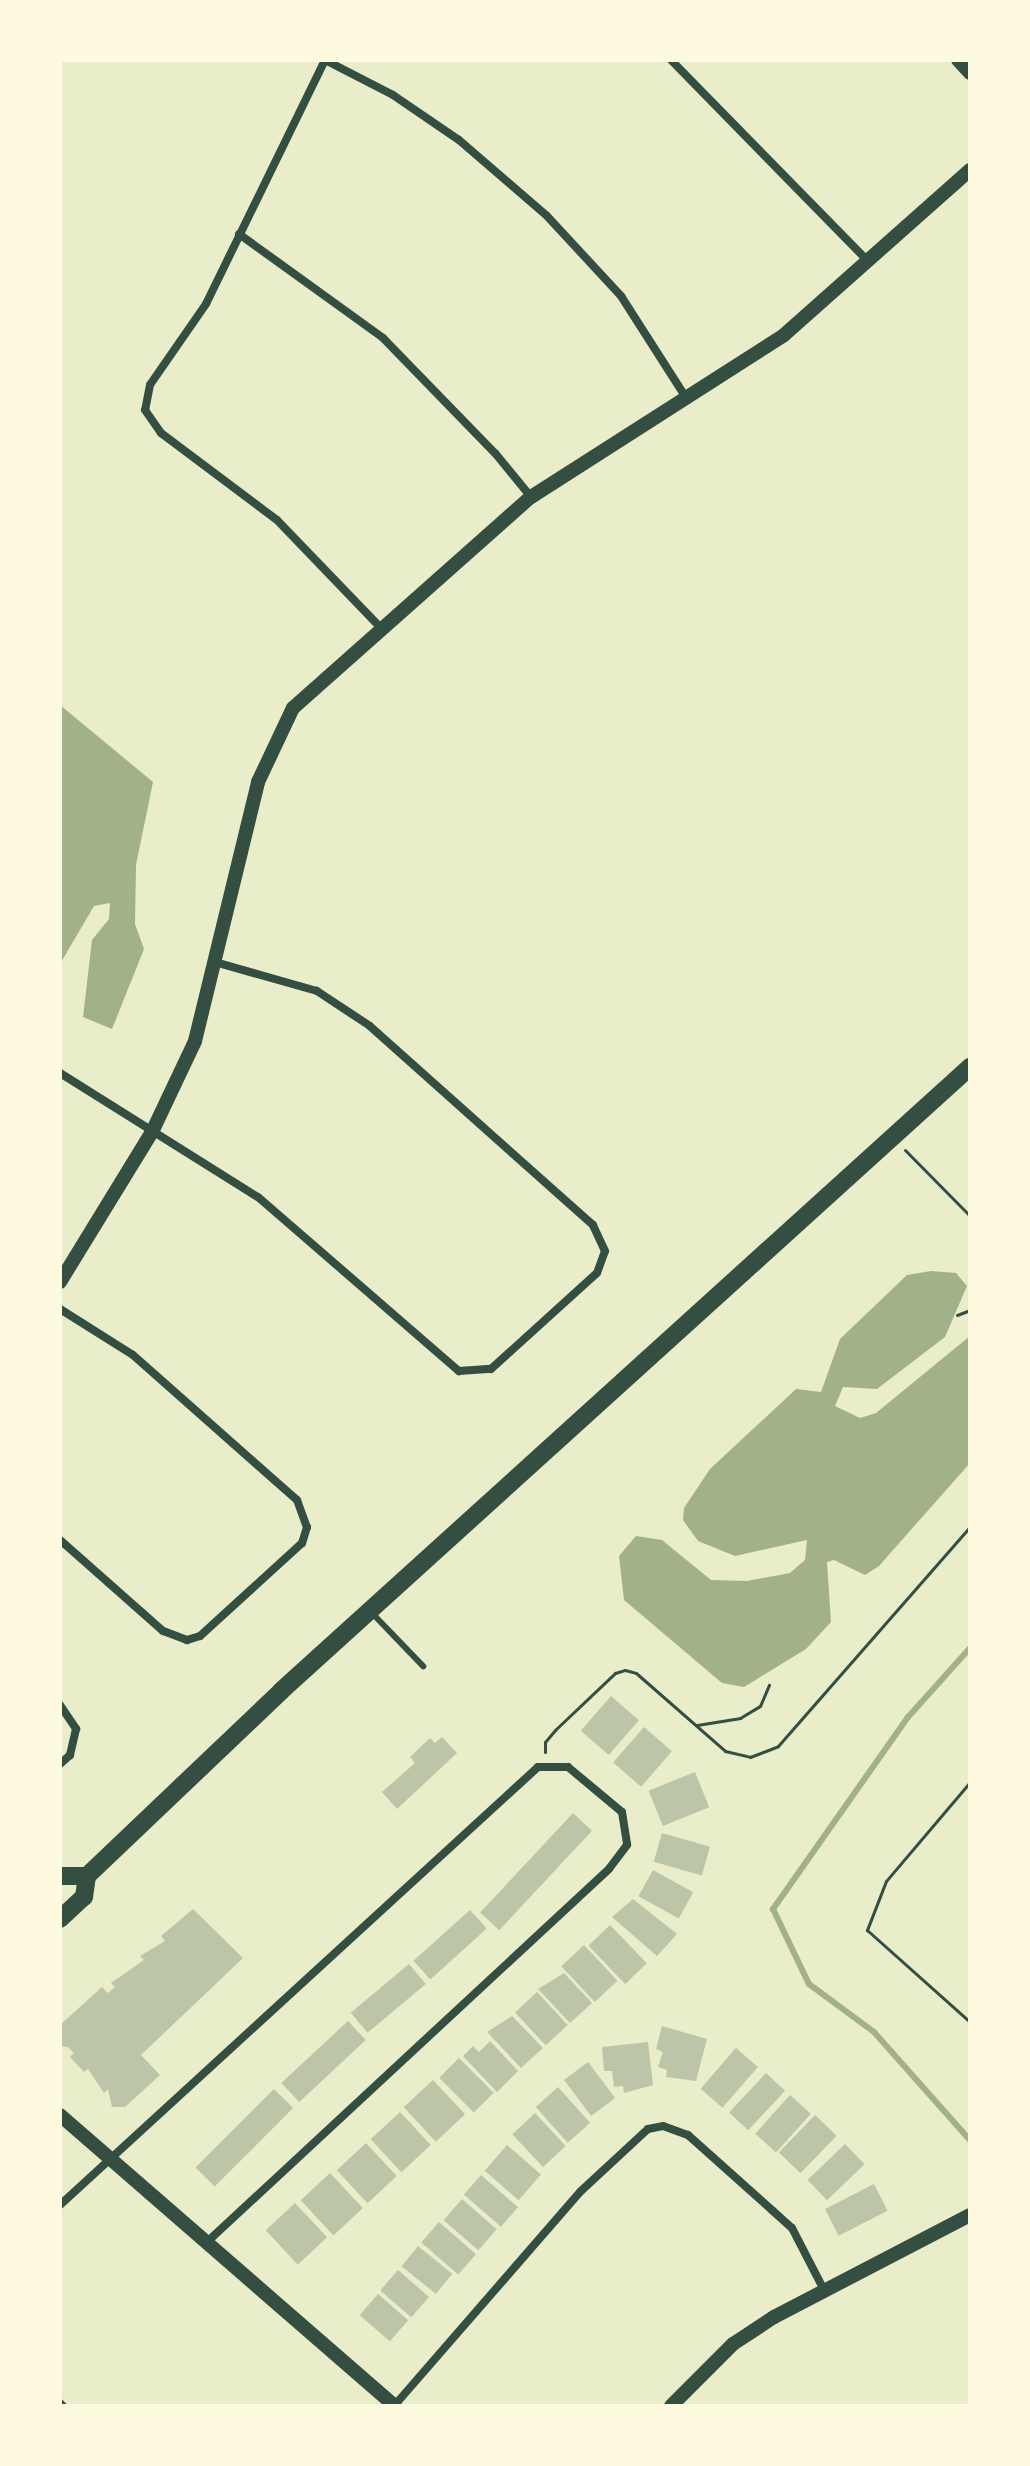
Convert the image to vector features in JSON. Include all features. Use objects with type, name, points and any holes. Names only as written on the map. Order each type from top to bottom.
[{"type":"main road","points":[[60,1919],[84,1897],[87,1876],[369,1610],[970,1067]]},
{"type":"main road","points":[[60,1876],[87,1876]]},
{"type":"street","points":[[380,627],[277,520],[148,418],[150,385],[206,304],[325,60],[393,95],[459,140],[547,216],[621,296],[685,396]]},
{"type":"street","points":[[671,60],[867,260]]},
{"type":"street","points":[[958,60],[970,73]]},
{"type":"street","points":[[60,1282],[153,1130],[195,1041],[218,963],[258,782],[273,743],[306,693],[531,497],[784,335],[970,170]]},
{"type":"street","points":[[239,234],[383,338],[486,442],[531,497]]},
{"type":"street","points":[[60,1073],[258,1197],[459,1371],[491,1369],[602,1263],[602,1238],[593,1225],[370,1026],[317,991],[218,963]]},
{"type":"street","points":[[60,1309],[133,1355],[297,1500],[307,1527],[302,1543],[200,1636],[187,1640],[163,1631],[60,1540]]},
{"type":"street","points":[[60,1705],[76,1729],[70,1755],[60,1764]]},
{"type":"street","points":[[60,2205],[528,1773],[546,1765],[568,1767],[622,1812],[628,1828],[619,1858],[207,2242]]},
{"type":"street","points":[[60,2115],[394,2406],[581,2191],[648,2129],[663,2126],[688,2135],[792,2228],[824,2290]]},
{"type":"street","points":[[671,2406],[733,2344],[824,2290],[970,2215]]},
{"type":"lane","points":[[369,1610],[423,1666]]},
{"type":"path","points":[[892,1136],[970,1216]]},
{"type":"path","points":[[957,1315],[970,1310]]},
{"type":"path","points":[[546,1765],[545,1742],[615,1673],[625,1670],[697,1725],[725,1751],[750,1757],[778,1746],[970,1527]]},
{"type":"path","points":[[697,1725],[740,1718],[760,1706],[769,1685]]},
{"type":"path","points":[[970,1782],[886,1881],[867,1930],[970,2022]]},
{"type":"shaded area","points":[[60,705],[153,782],[136,865],[135,924],[144,949],[112,1029],[83,1017],[92,940],[109,919],[110,903],[94,906],[60,964]]},
{"type":"shaded area","points":[[931,1271],[956,1273],[967,1286],[945,1337],[877,1389],[843,1387],[835,1406],[860,1418],[876,1413],[970,1336],[970,1463],[879,1566],[865,1575],[834,1560],[827,1562],[831,1622],[806,1649],[744,1687],[722,1683],[624,1600],[619,1556],[636,1536],[662,1540],[711,1580],[747,1581],[790,1573],[805,1560],[807,1540],[735,1556],[698,1541],[683,1520],[684,1508],[710,1469],[796,1389],[821,1392],[840,1339],[907,1275]]},
{"type":"building","points":[[611,1696],[639,1720],[609,1755],[581,1731]]},
{"type":"building","points":[[644,1727],[672,1751],[641,1787],[613,1762]]},
{"type":"building","points":[[442,1737],[457,1753],[397,1809],[382,1792],[415,1763],[410,1757],[430,1738],[435,1743]]},
{"type":"building","points":[[695,1772],[709,1807],[663,1826],[649,1791]]},
{"type":"building","points":[[573,1813],[592,1831],[499,1930],[480,1912]]},
{"type":"building","points":[[662,1833],[710,1847],[702,1876],[654,1862]]},
{"type":"building","points":[[653,1870],[693,1892],[679,1919],[638,1896]]},
{"type":"building","points":[[633,1899],[677,1934],[657,1956],[612,1917]]},
{"type":"building","points":[[193,1909],[243,1958],[141,2055],[160,2075],[125,2107],[112,2107],[108,2089],[104,2093],[88,2069],[84,2072],[70,2057],[74,2053],[68,2047],[60,2046],[60,2025],[102,1987],[108,1993],[115,1987],[111,1983],[144,1960],[140,1956],[165,1941],[161,1936]]},
{"type":"building","points":[[470,1910],[487,1929],[430,1979],[414,1961]]},
{"type":"building","points":[[610,1925],[647,1963],[625,1984],[588,1946]]},
{"type":"building","points":[[584,1945],[617,1981],[595,2002],[561,1966]]},
{"type":"building","points":[[409,1964],[426,1984],[367,2033],[351,2013]]},
{"type":"building","points":[[564,1973],[592,2003],[570,2023],[538,1989]]},
{"type":"building","points":[[537,1992],[568,2025],[546,2045],[515,2012]]},
{"type":"building","points":[[512,2016],[543,2048],[521,2068],[487,2032]]},
{"type":"building","points":[[348,2021],[366,2040],[299,2102],[281,2083]]},
{"type":"building","points":[[662,2026],[707,2039],[696,2081],[666,2077],[667,2070],[658,2067],[663,2052],[656,2049]]},
{"type":"building","points":[[490,2041],[518,2071],[497,2092],[463,2056],[473,2046],[479,2052]]},
{"type":"building","points":[[648,2042],[653,2085],[624,2093],[623,2086],[614,2087],[612,2071],[604,2071],[602,2047]]},
{"type":"building","points":[[736,2048],[758,2067],[722,2108],[701,2089]]},
{"type":"building","points":[[459,2058],[494,2093],[474,2112],[439,2078]]},
{"type":"building","points":[[588,2062],[615,2098],[591,2116],[564,2080]]},
{"type":"building","points":[[766,2073],[785,2091],[748,2130],[729,2112]]},
{"type":"building","points":[[433,2080],[465,2114],[436,2142],[404,2107]]},
{"type":"building","points":[[558,2087],[590,2123],[568,2143],[536,2107]]},
{"type":"building","points":[[274,2089],[293,2108],[215,2187],[196,2167]]},
{"type":"building","points":[[790,2095],[811,2114],[776,2152],[755,2134]]},
{"type":"building","points":[[400,2112],[431,2145],[401,2172],[371,2139]]},
{"type":"building","points":[[535,2113],[566,2146],[543,2167],[512,2134]]},
{"type":"building","points":[[815,2115],[837,2136],[800,2173],[779,2152]]},
{"type":"building","points":[[366,2143],[397,2176],[367,2203],[337,2170]]},
{"type":"building","points":[[845,2144],[864,2164],[827,2200],[808,2180]]},
{"type":"building","points":[[507,2145],[541,2175],[519,2200],[485,2171]]},
{"type":"building","points":[[330,2173],[363,2208],[333,2235],[301,2200]]},
{"type":"building","points":[[481,2175],[518,2207],[501,2227],[464,2195]]},
{"type":"building","points":[[874,2184],[888,2211],[839,2236],[825,2209]]},
{"type":"building","points":[[462,2199],[497,2229],[478,2250],[444,2220]]},
{"type":"building","points":[[295,2203],[327,2237],[298,2265],[266,2230]]},
{"type":"building","points":[[439,2222],[476,2254],[458,2275],[421,2242]]},
{"type":"building","points":[[418,2246],[452,2274],[436,2294],[402,2266]]},
{"type":"building","points":[[398,2270],[429,2297],[411,2317],[380,2290]]},
{"type":"building","points":[[378,2294],[408,2320],[390,2341],[360,2315]]},
{"type":"waterway","points":[[970,1648],[908,1717],[773,1909],[809,1984],[874,2032],[970,2140]]}]
